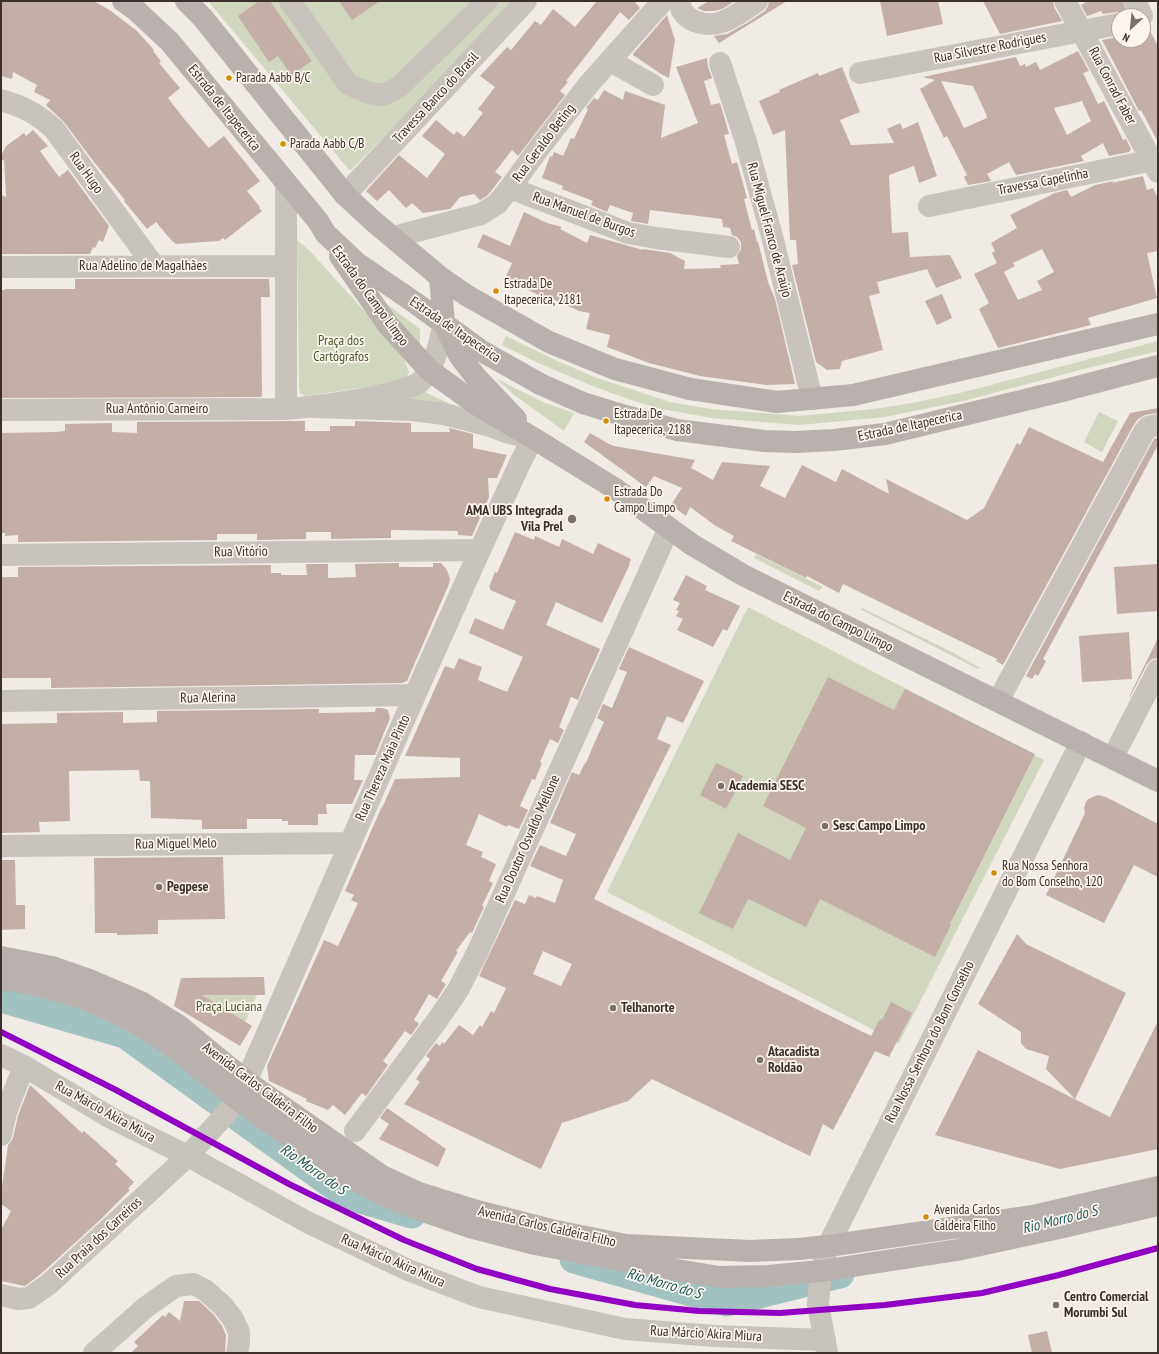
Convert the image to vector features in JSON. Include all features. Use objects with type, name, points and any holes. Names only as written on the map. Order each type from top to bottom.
[{"type":"main road","name":"Estrada de Itapecerica","points":[[124,1],[136,10],[170,42],[318,221],[326,234],[357,263],[480,350],[540,384],[583,403],[678,430],[764,441],[795,442],[834,440],[885,434],[1158,366]]},
{"type":"main road","points":[[186,1],[203,18],[345,195],[373,221],[440,277],[466,295],[549,342],[615,369],[690,389],[777,402],[853,395],[1158,324]]},
{"type":"main road","name":"Estrada do Campo Limpo","points":[[326,234],[347,267],[388,325],[430,370],[476,404],[614,488],[691,544],[744,575],[1158,781]]},
{"type":"main road","name":"Estrada do Campo Limpo","points":[[440,277],[444,324],[459,355],[475,376],[533,438]]},
{"type":"main road","name":"Avenida Carlos Caldeira Filho","points":[[1,957],[52,967],[92,981],[141,1002],[178,1025],[242,1090],[340,1172],[379,1193],[405,1205],[470,1227],[535,1244],[719,1277],[768,1276],[821,1271],[957,1250],[1158,1205]]},
{"type":"main road","name":"Avenida Carlos Caldeira Filho","points":[[1,979],[36,985],[85,999],[132,1021],[382,1176],[419,1193],[477,1211],[551,1230],[626,1245],[750,1251],[828,1246],[1033,1216],[1158,1187]]},
{"type":"street","points":[[290,1],[348,84],[369,93],[383,95],[399,87],[487,1]]},
{"type":"street","name":"Travessa Banco do Brasil","points":[[345,195],[526,1]]},
{"type":"street","name":"Rua Geraldo Beting","points":[[394,237],[481,214],[497,204],[589,84],[663,1]]},
{"type":"street","points":[[680,1],[681,9],[685,17],[696,22],[708,24],[721,23],[743,12],[757,1]]},
{"type":"street","name":"Rua Conrad Faber","points":[[1065,1],[1156,164]]},
{"type":"street","name":"Rua Silvestre Rodrigues","points":[[860,73],[1111,26]]},
{"type":"street","points":[[610,61],[653,84]]},
{"type":"street","name":"Rua Miguel Franco de Araújo","points":[[720,63],[746,142],[771,232],[812,399]]},
{"type":"street","name":"Rua Hugo","points":[[1,100],[22,106],[42,118],[54,129],[154,266]]},
{"type":"street","name":"Travessa Capelinha","points":[[929,206],[1156,164]]},
{"type":"street","points":[[286,183],[286,409]]},
{"type":"street","name":"Rua Manuel de Burgos","points":[[510,188],[628,233],[656,238],[729,246]]},
{"type":"street","name":"Rua Adelino de Magalhães","points":[[1,267],[285,266]]},
{"type":"street","name":"Rua Antônio Carneiro","points":[[1,410],[286,409],[312,407],[370,398],[418,384],[430,370],[444,324]]},
{"type":"street","name":"Rua Antônio Carneiro","points":[[312,407],[412,410],[437,413],[466,419],[509,433],[533,438]]},
{"type":"street","points":[[998,701],[1144,432],[1148,427],[1158,425]]},
{"type":"street","name":"Rua Thereza Maia Pinto","points":[[242,1090],[415,695],[480,550],[533,438]]},
{"type":"street","name":"Rua Doutor Osvaldo Mellone","points":[[355,1131],[458,990],[474,959],[669,528]]},
{"type":"street","name":"Rua Vitório","points":[[1,555],[480,550]]},
{"type":"street","points":[[1113,758],[1158,670]]},
{"type":"street","name":"Rua Alerina","points":[[1,701],[415,695]]},
{"type":"street","name":"Rua Nossa Senhora do Bom Conselho","points":[[826,1347],[818,1304],[821,1271],[828,1246],[1081,742]]},
{"type":"street","name":"Rua Miguel Melo","points":[[1,846],[351,843]]},
{"type":"street","name":"Rua Márcio Akira Miura","points":[[1,1055],[24,1066],[111,1118],[188,1156],[307,1222],[408,1270],[479,1297],[625,1329],[826,1347]]},
{"type":"street","points":[[1,1135],[6,1112],[24,1066]]},
{"type":"street","name":"Rua Praia dos Carreiros","points":[[1,1295],[18,1299],[29,1298],[49,1284],[188,1156],[242,1090]]},
{"type":"street","points":[[94,1353],[146,1307],[176,1286],[193,1284],[205,1290],[223,1306],[233,1320],[239,1332],[237,1353]]},
{"type":"green space","points":[[208,1],[519,1],[350,171]]},
{"type":"green space","name":"Praça dos Cartógrafos","points":[[297,240],[310,251],[401,352],[409,372],[406,378],[394,383],[305,396],[300,393]]},
{"type":"green space","points":[[384,302],[420,329],[420,346],[384,305]]},
{"type":"green space","points":[[506,336],[594,377],[670,402],[711,409],[800,416],[882,408],[917,402],[964,392],[1158,341],[1158,351],[967,400],[885,417],[800,425],[712,418],[662,409],[631,400],[595,387],[536,362],[502,345]]},
{"type":"green space","points":[[497,379],[545,403],[574,413],[564,431],[513,394]]},
{"type":"green space","points":[[421,390],[456,407],[373,403]]},
{"type":"green space","points":[[1099,412],[1118,421],[1102,452],[1084,442]]},
{"type":"green space","points":[[756,554],[823,587],[819,591],[754,558]]},
{"type":"green space","name":"Sesc Campo Limpo","points":[[748,607],[1044,760],[899,1043],[607,892]]},
{"type":"green space","points":[[862,608],[952,652],[980,668],[978,669],[861,610]]},
{"type":"green space","name":"Praça Luciana","points":[[261,986],[238,1038],[188,988]]},
{"type":"building","points":[[1,1],[94,1],[111,11],[137,31],[154,50],[153,51],[161,61],[159,63],[180,88],[168,98],[185,120],[209,148],[224,136],[260,181],[247,191],[262,211],[225,240],[223,238],[219,241],[176,244],[156,222],[147,229],[64,122],[46,105],[50,100],[34,92],[37,85],[13,72],[12,79],[1,76]]},
{"type":"building","points":[[259,1],[270,1],[312,61],[291,75],[278,56],[269,62],[238,16]]},
{"type":"building","points":[[339,1],[380,1],[352,20]]},
{"type":"building","points":[[597,1],[634,1],[640,8],[629,20],[620,12],[566,81],[568,82],[560,91],[565,95],[518,156],[512,150],[495,172],[502,177],[488,195],[480,200],[474,194],[460,197],[450,209],[423,213],[412,203],[406,208],[389,190],[377,201],[366,191],[399,155],[427,178],[445,154],[422,136],[436,120],[454,135],[457,131],[464,137],[483,113],[478,109],[495,87],[480,76],[507,47],[511,50],[535,21],[541,25],[553,9],[575,27]]},
{"type":"building","points":[[709,1],[735,1],[722,9],[714,11],[704,11],[697,8]]},
{"type":"building","points":[[769,1],[787,1],[719,43],[714,36],[727,34],[747,23],[765,11]]},
{"type":"building","points":[[880,1],[938,1],[943,24],[887,36]]},
{"type":"building","points":[[983,1],[1053,1],[1054,7],[1062,21],[1000,34]]},
{"type":"building","points":[[1088,1],[1123,1],[1126,8],[1111,8],[1111,13],[1103,14],[1101,11],[1087,16],[1081,5]]},
{"type":"building","points":[[667,15],[675,40],[669,78],[633,55]]},
{"type":"building","points":[[1151,33],[1158,46],[1158,142],[1141,110],[1139,111],[1102,40],[1111,38],[1111,48],[1151,48]]},
{"type":"building","points":[[1078,51],[1089,71],[1083,73],[1098,104],[1104,101],[1123,140],[1126,139],[1131,149],[1129,152],[1109,156],[1103,143],[1081,156],[1084,161],[1016,175],[1009,162],[987,174],[991,181],[968,185],[964,177],[967,175],[947,136],[944,138],[920,89],[935,80],[923,77],[1016,57],[1020,66],[1025,64],[1026,67],[1036,62],[1040,70]],"holes":[[[941,81],[973,86],[987,118],[964,128]],[[1082,101],[1091,121],[1067,135],[1054,108]]]},
{"type":"building","points":[[707,58],[708,67],[712,78],[704,81],[711,105],[720,103],[729,134],[724,135],[732,164],[737,162],[747,198],[744,199],[752,230],[754,229],[768,282],[775,299],[795,384],[767,385],[700,376],[649,363],[607,347],[610,335],[586,329],[590,313],[579,311],[546,296],[545,298],[505,279],[512,263],[477,247],[483,234],[510,246],[524,212],[547,223],[562,227],[560,229],[587,243],[590,235],[643,250],[670,253],[685,261],[684,269],[721,268],[720,265],[739,264],[737,256],[741,249],[741,242],[737,237],[732,235],[730,228],[723,227],[722,219],[650,210],[648,224],[631,221],[633,213],[610,205],[607,212],[591,205],[593,201],[562,189],[563,186],[542,178],[550,156],[552,157],[554,152],[563,156],[571,138],[574,139],[588,109],[586,108],[594,98],[598,100],[604,90],[623,100],[625,91],[665,105],[661,138],[698,123],[676,67]]},
{"type":"building","points":[[842,67],[860,112],[840,120],[851,145],[894,143],[887,129],[900,123],[903,129],[918,122],[937,176],[919,183],[914,166],[889,175],[892,233],[908,232],[910,257],[950,255],[962,278],[936,288],[927,269],[877,282],[880,293],[869,296],[883,350],[842,361],[840,369],[827,370],[816,362],[792,265],[798,264],[796,240],[790,240],[785,130],[773,135],[759,101],[780,92],[779,90],[818,73],[819,76]]},
{"type":"building","points":[[33,130],[48,146],[40,151],[59,177],[68,170],[109,226],[103,242],[99,240],[95,248],[93,247],[90,254],[1,254],[1,195],[6,197],[4,160],[1,160],[1,156],[6,146],[24,133],[26,136]]},
{"type":"building","points":[[1143,176],[1147,190],[1153,188],[1158,198],[1158,251],[1147,253],[1157,298],[1088,318],[1091,325],[998,348],[979,309],[989,303],[974,274],[997,263],[992,253],[995,251],[991,243],[1017,228],[1010,215],[1055,193],[1067,190],[1071,197],[1095,185],[1114,181],[1112,183]],"holes":[[[1042,249],[1054,272],[1037,281],[1042,290],[1018,300],[1004,272],[1015,266],[1013,263]]]},
{"type":"building","points":[[75,279],[269,279],[270,297],[261,297],[261,397],[1,398],[1,290],[75,289]]},
{"type":"building","points":[[942,294],[952,318],[937,325],[925,301]]},
{"type":"building","points":[[1158,408],[1158,413],[1145,415],[1138,419],[1133,426],[1003,665],[996,661],[997,659],[843,584],[839,593],[807,576],[806,578],[731,541],[734,536],[716,526],[690,507],[686,516],[671,505],[682,488],[654,476],[646,487],[584,442],[590,433],[614,446],[695,460],[691,468],[713,480],[722,462],[770,466],[760,486],[785,498],[802,465],[836,482],[842,469],[889,494],[886,479],[967,520],[984,508],[1017,443],[1020,445],[1029,427],[1103,462],[1130,413]]},
{"type":"building","points":[[305,421],[305,431],[330,431],[330,426],[355,426],[355,421],[411,423],[411,432],[450,432],[449,428],[473,434],[473,448],[507,455],[497,478],[488,478],[489,497],[472,536],[458,535],[458,531],[391,530],[391,538],[331,539],[331,532],[306,532],[306,539],[257,540],[257,534],[217,534],[217,540],[18,542],[18,535],[5,536],[5,533],[1,533],[1,433],[65,431],[65,424],[112,423],[112,432],[137,433],[137,422]]},
{"type":"building","points":[[1158,438],[1158,445],[1043,659],[1046,661],[1038,676],[1035,674],[1032,679],[1026,676],[1154,439]]},
{"type":"building","points":[[515,532],[534,540],[535,536],[559,547],[562,539],[593,554],[598,543],[631,559],[630,564],[602,623],[556,602],[546,625],[600,649],[578,700],[571,697],[559,727],[564,730],[558,743],[550,739],[540,762],[542,763],[535,780],[532,779],[520,806],[528,810],[519,829],[508,825],[507,827],[479,814],[466,845],[483,852],[481,857],[496,864],[489,881],[493,883],[482,906],[484,907],[472,933],[470,932],[456,951],[458,952],[441,981],[446,984],[437,999],[429,994],[414,1020],[419,1024],[411,1035],[405,1031],[383,1061],[388,1065],[366,1096],[362,1093],[345,1115],[333,1105],[328,1110],[306,1101],[307,1099],[269,1081],[267,1066],[324,940],[338,946],[358,903],[351,900],[354,895],[345,891],[395,779],[460,777],[460,758],[405,756],[445,666],[454,669],[459,658],[482,667],[478,680],[507,692],[523,657],[469,633],[475,618],[503,630],[516,601],[490,590],[489,587],[495,572],[497,573]]},
{"type":"building","points":[[399,563],[399,567],[433,567],[433,563],[441,563],[447,570],[450,579],[407,681],[402,683],[51,688],[51,678],[1,678],[1,577],[18,577],[18,567],[271,565],[271,573],[281,573],[281,575],[307,575],[306,564],[328,564],[328,578],[356,577],[355,564]]},
{"type":"building","points":[[1158,564],[1158,611],[1117,614],[1114,567]]},
{"type":"building","points":[[686,575],[707,586],[705,590],[740,606],[727,631],[723,629],[713,647],[677,630],[683,619],[676,616],[679,611],[676,610],[680,603],[673,600]]},
{"type":"building","points":[[1129,632],[1132,679],[1082,682],[1079,636]]},
{"type":"building","points":[[1158,638],[1158,658],[1152,659],[1147,664],[1129,697]]},
{"type":"building","points":[[629,647],[704,681],[683,723],[667,716],[657,739],[671,745],[594,899],[871,1036],[880,1019],[882,1020],[891,1002],[912,1013],[889,1057],[875,1051],[833,1130],[823,1124],[810,1156],[652,1079],[628,1101],[562,1123],[541,1169],[404,1104],[420,1082],[416,1079],[430,1059],[426,1056],[436,1043],[440,1046],[442,1042],[444,1044],[459,1025],[473,1035],[480,1025],[482,1027],[491,1011],[494,1013],[506,988],[479,976],[515,900],[525,904],[529,895],[536,898],[537,896],[555,903],[563,880],[530,866],[540,845],[566,856],[576,834],[550,823],[572,772],[579,775],[586,763],[604,722],[597,718],[603,704],[612,708],[627,672],[619,669]],"holes":[[[543,951],[572,964],[561,986],[533,974]]]},
{"type":"building","points":[[828,677],[894,710],[905,689],[1035,754],[935,957],[820,899],[806,927],[748,899],[733,929],[699,913],[738,833],[790,860],[806,828],[763,806]]},
{"type":"building","points":[[376,708],[388,710],[390,718],[375,755],[355,755],[354,780],[363,780],[352,804],[326,804],[327,814],[318,814],[318,825],[288,825],[288,821],[282,821],[282,819],[247,819],[247,829],[202,829],[202,820],[151,818],[150,781],[140,781],[139,770],[69,771],[70,821],[39,822],[40,832],[1,833],[1,724],[57,723],[57,713],[123,712],[123,723],[157,722],[157,711],[319,709],[319,713],[375,712]]},
{"type":"building","name":"Academia SESC","points":[[716,763],[743,776],[726,809],[700,795]]},
{"type":"building","points":[[1098,795],[1106,797],[1158,824],[1158,877],[1134,865],[1104,923],[1046,895],[1085,813],[1084,808],[1086,802],[1088,799]]},
{"type":"building","name":"Pegpese","points":[[223,857],[225,919],[158,920],[158,934],[117,935],[117,933],[95,933],[94,858]]},
{"type":"building","points":[[1,860],[15,860],[16,905],[25,905],[25,929],[1,930]]},
{"type":"building","points":[[1017,934],[1026,944],[1126,993],[1075,1099],[1046,1069],[1049,1056],[1026,1049],[1021,1043],[1021,1032],[978,1004]]},
{"type":"building","points":[[264,977],[265,995],[202,995],[252,1026],[240,1046],[174,1006],[181,978]]},
{"type":"building","points":[[1158,1021],[1158,1149],[1060,1169],[935,1135],[978,1050],[1110,1117]]},
{"type":"building","points":[[30,1085],[82,1133],[84,1131],[118,1161],[115,1164],[134,1182],[128,1189],[130,1190],[101,1219],[42,1273],[25,1286],[1,1281],[1,1230],[11,1211],[1,1204],[1,1194],[8,1145],[13,1138],[18,1116]]},
{"type":"building","points":[[387,1108],[446,1149],[438,1167],[379,1139],[389,1124],[380,1118]]},
{"type":"building","points":[[184,1301],[199,1301],[214,1315],[222,1326],[226,1335],[225,1353],[131,1353],[138,1346],[134,1342],[163,1315],[165,1317],[169,1312],[180,1321]]},
{"type":"building","points":[[1047,1331],[1052,1353],[1032,1353],[1028,1335]]},
{"type":"waterway","name":"Rio Morro do S","points":[[1,998],[125,1034],[219,1102]]},
{"type":"waterway","name":"Rio Morro do S","points":[[240,1118],[347,1195],[412,1214]]},
{"type":"waterway","name":"Rio Morro do S","points":[[574,1259],[727,1302],[840,1274]]},
{"type":"transit line","points":[[1,1032],[116,1090],[289,1184],[404,1240],[477,1269],[550,1289],[635,1305],[699,1311],[780,1313],[885,1305],[982,1293],[1059,1275],[1158,1248]]},
{"type":"place","name":"Parada Aabb B/C","points":[[229,78]]},
{"type":"place","name":"Parada Aabb C/B","points":[[283,144]]},
{"type":"place","name":"Estrada De Itapecerica, 2181","points":[[496,291]]},
{"type":"place","name":"Estrada De Itapecerica, 2188","points":[[606,421]]},
{"type":"place","name":"Estrada Do Campo Limpo","points":[[607,499]]},
{"type":"place","name":"AMA UBS Integrada Vila Prel","points":[[572,519]]},
{"type":"place","name":"Academia SESC","points":[[721,786]]},
{"type":"place","name":"Sesc Campo Limpo","points":[[825,826]]},
{"type":"place","name":"Rua Nossa Senhora do Bom Conselho, 120","points":[[994,873]]},
{"type":"place","name":"Pegpese","points":[[159,887]]},
{"type":"place","name":"Telhanorte","points":[[613,1008]]},
{"type":"place","name":"Atacadista Roldão","points":[[760,1060]]},
{"type":"place","name":"Avenida Carlos Caldeira Filho","points":[[926,1217]]},
{"type":"place","name":"Centro Comercial Morumbi Sul","points":[[1056,1305]]}]
